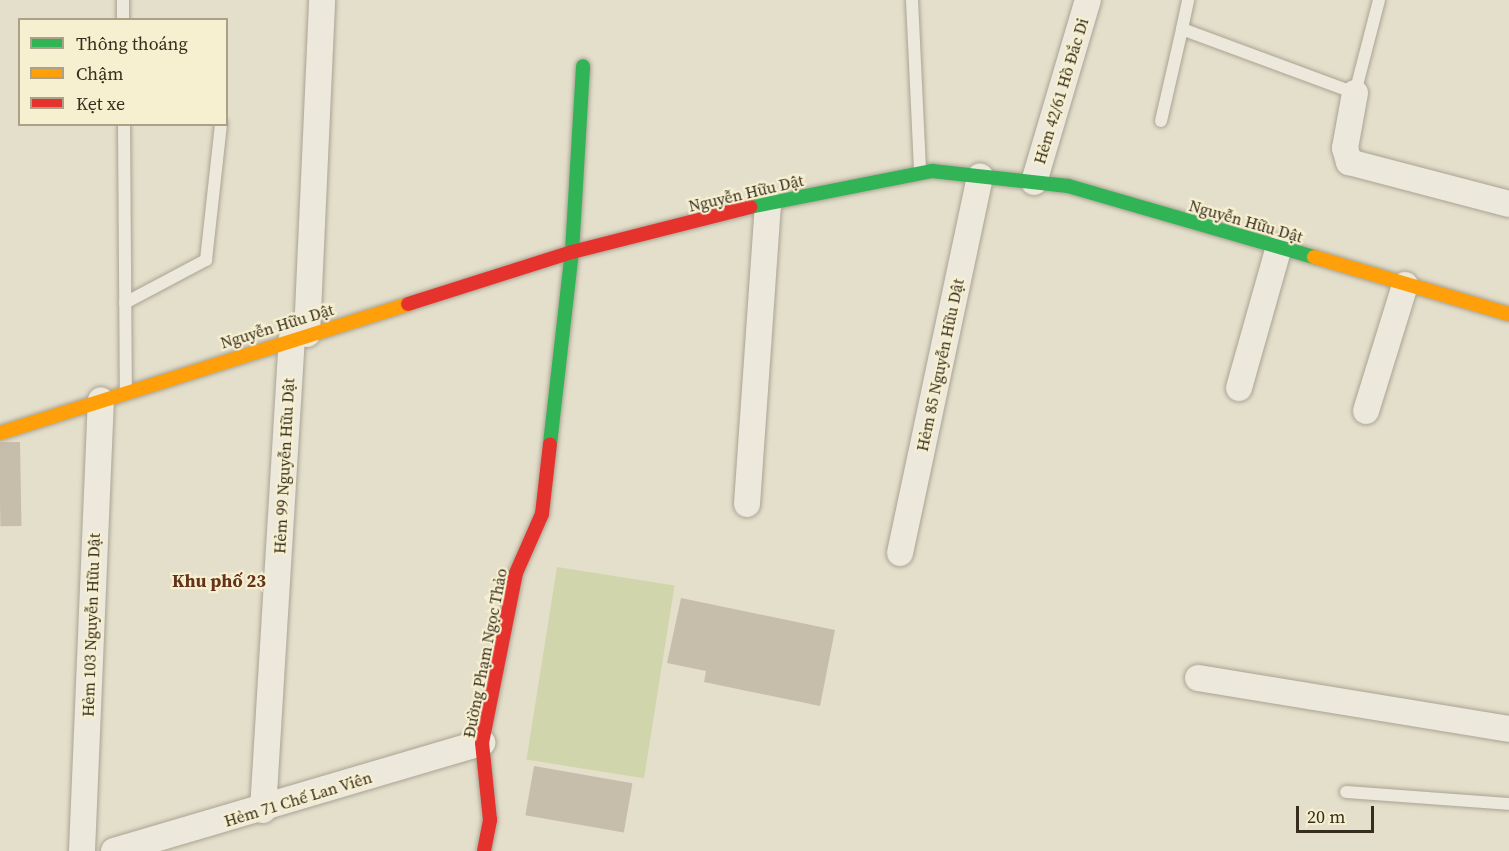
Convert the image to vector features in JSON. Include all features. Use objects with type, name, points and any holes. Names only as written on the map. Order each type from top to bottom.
[{"type":"street","name":"Hẻm 99 Nguyễn Hữu Dật","points":[[263,810],[300,336],[322,0]]},
{"type":"street","name":"Hẻm 42/61 Hồ Đắc Di","points":[[1034,182],[1088,0]]},
{"type":"street","name":"Đường Phạm Ngọc Thảo","points":[[484,851],[490,820],[482,743],[516,573],[542,514],[572,252],[583,66]]},
{"type":"street","points":[[1354,93],[1345,148],[1348,162],[1509,204]]},
{"type":"street","name":"Nguyễn Hữu Dật","points":[[0,433],[126,391],[572,252],[768,203],[920,173],[980,176],[1068,186],[1509,314]]},
{"type":"street","name":"Hẻm 85 Nguyễn Hữu Dật","points":[[900,554],[980,176]]},
{"type":"street","points":[[747,504],[768,203]]},
{"type":"street","points":[[1239,388],[1279,248]]},
{"type":"street","points":[[1366,411],[1405,285]]},
{"type":"street","name":"Hẻm 103 Nguyễn Hữu Dật","points":[[82,851],[101,400]]},
{"type":"street","points":[[1198,678],[1509,729]]},
{"type":"street","name":"Hẻm 71 Chế Lan Viên","points":[[114,851],[263,810],[482,743]]},
{"type":"lane","points":[[123,0],[123,18]]},
{"type":"lane","points":[[912,0],[920,173]]},
{"type":"lane","points":[[1161,121],[1188,0]]},
{"type":"lane","points":[[1182,29],[1354,93],[1378,0]]},
{"type":"lane","points":[[124,126],[126,391]]},
{"type":"lane","points":[[125,303],[206,260],[221,126]]},
{"type":"lane","points":[[1346,792],[1509,804]]},
{"type":"green space","points":[[557,567],[675,586],[644,778],[526,760]]},
{"type":"building","points":[[0,442],[20,442],[21,526],[0,526]]},
{"type":"building","points":[[681,598],[835,630],[820,706],[704,682],[706,671],[667,663]]},
{"type":"building","points":[[534,766],[632,783],[624,833],[525,815]]},
{"type":"traffic: fast","points":[[550,444],[572,252],[583,66]]},
{"type":"traffic: fast","points":[[750,207],[932,171],[1068,186],[1314,257]]},
{"type":"traffic: slow","points":[[1314,257],[1509,314]]},
{"type":"traffic: slow","points":[[0,433],[408,304]]},
{"type":"traffic: jam","points":[[408,304],[572,252],[750,207]]},
{"type":"traffic: jam","points":[[484,851],[490,820],[482,743],[516,573],[542,514],[550,444]]},
{"type":"district","name":"Khu phố 23","points":[[219,581]]}]
